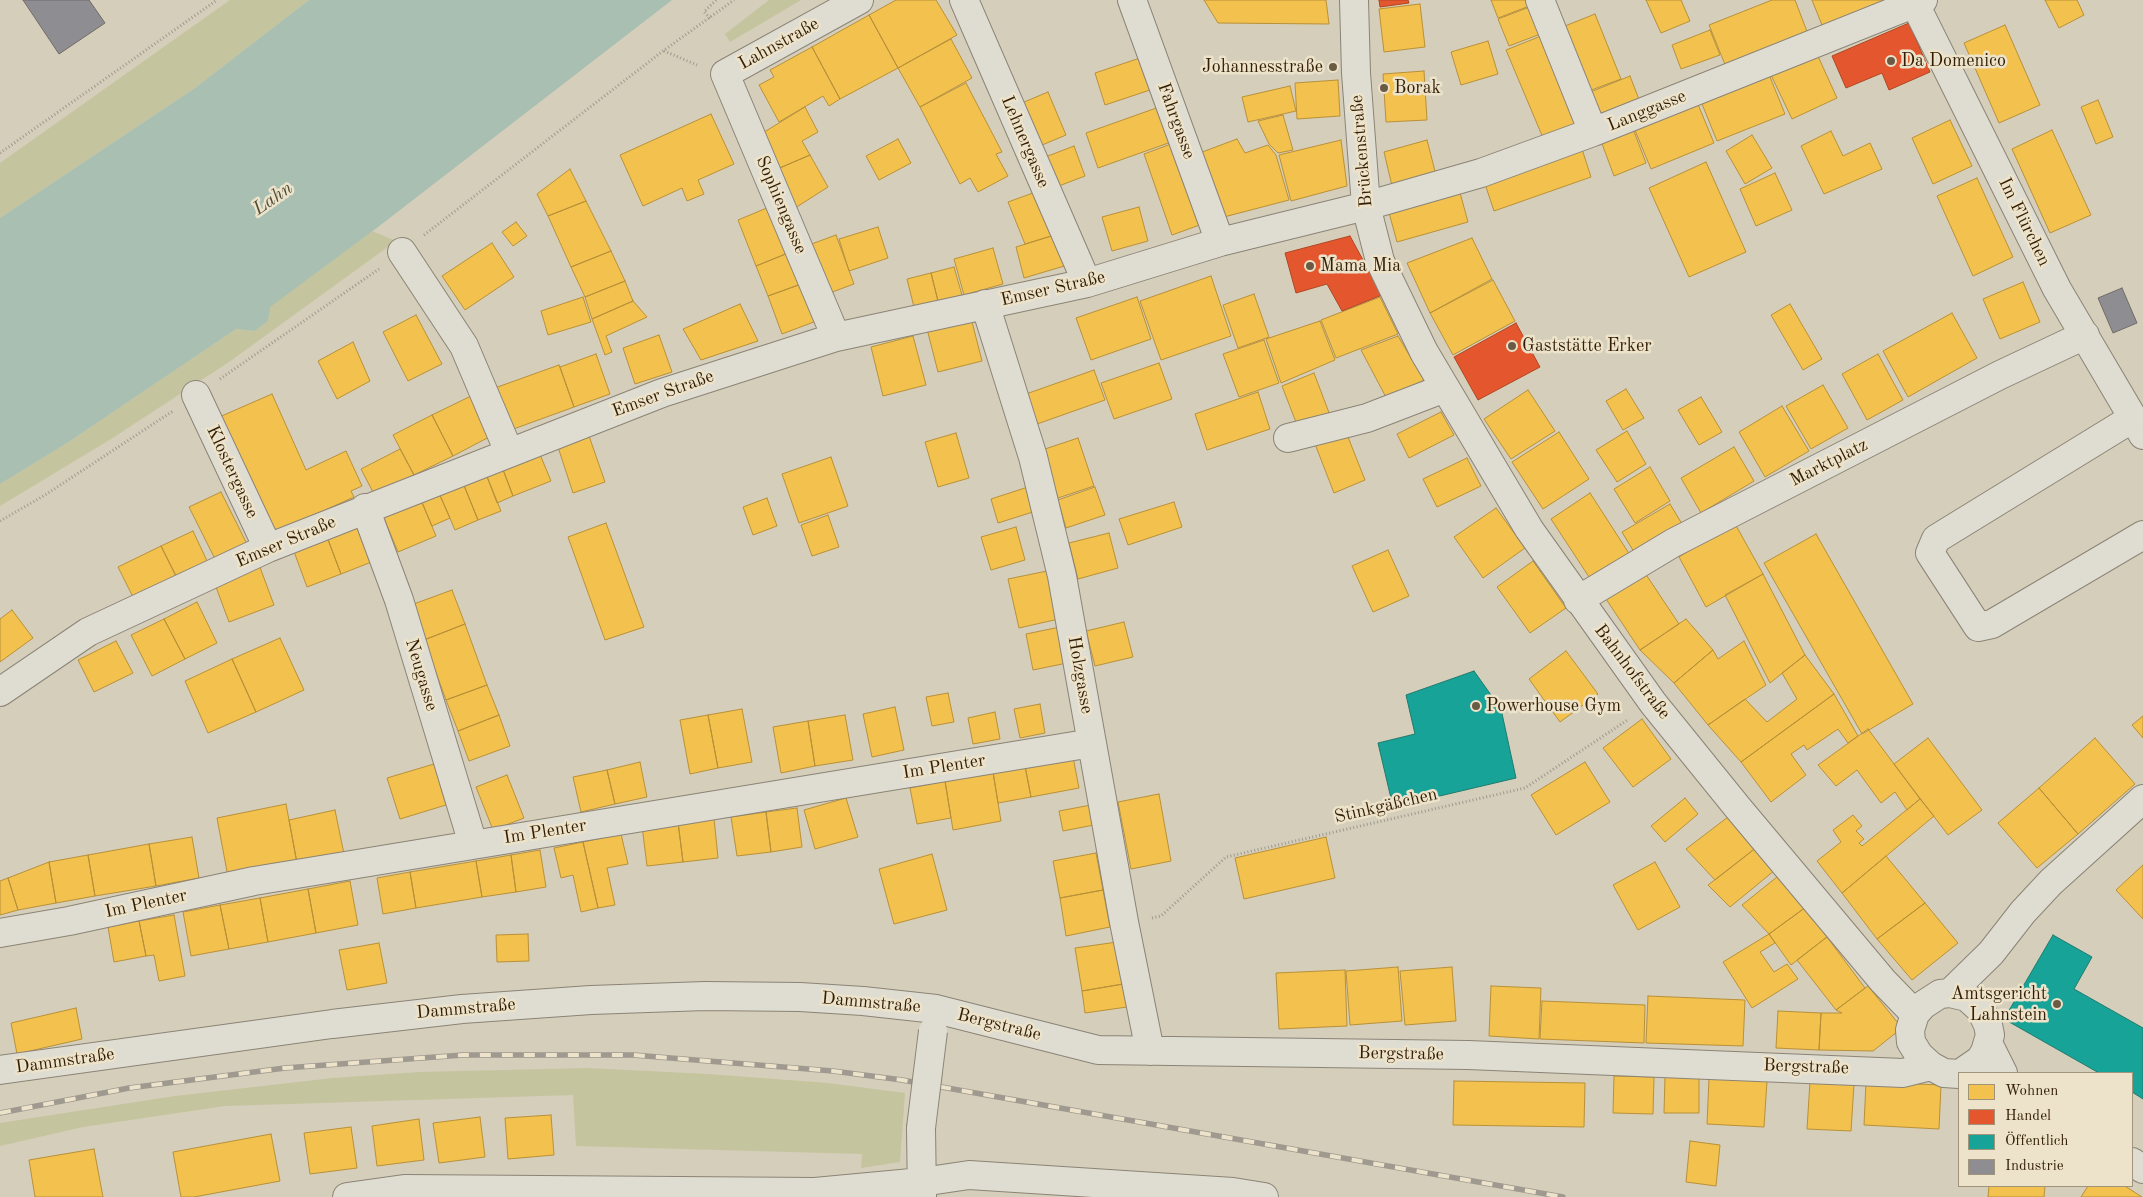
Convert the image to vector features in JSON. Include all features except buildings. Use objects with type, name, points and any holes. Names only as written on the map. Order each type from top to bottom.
[{"type":"street","name":"Lahnstraße","points":[[725,74],[859,0]]},
{"type":"street","name":"Lehnergasse","points":[[964,0],[1087,283]]},
{"type":"street","name":"Fahrgasse","points":[[1132,0],[1220,242]]},
{"type":"street","name":"Brückenstraße","points":[[1354,0],[1356,73],[1366,206],[1380,261],[1396,297]]},
{"type":"street","points":[[1540,0],[1593,132]]},
{"type":"street","name":"Langgasse","points":[[1366,206],[1481,173],[1593,132],[1917,1]]},
{"type":"street","name":"Im Flürchen","points":[[1917,1],[2057,289],[2138,426]]},
{"type":"street","name":"Sophiengasse","points":[[725,74],[836,337]]},
{"type":"street","name":"Emser Straße","points":[[0,692],[88,632],[268,548],[365,508],[662,393],[836,337],[1087,283],[1220,242],[1366,206]]},
{"type":"street","points":[[402,252],[464,346],[509,452]]},
{"type":"street","name":"Bahnhofstraße","points":[[1396,297],[1445,388],[1501,485],[1578,600],[1653,703],[1738,808],[1884,981],[1915,1014]]},
{"type":"street","name":"Holzgasse","points":[[985,304],[1033,456],[1062,576],[1124,922],[1150,1051]]},
{"type":"street","name":"Marktplatz","points":[[1578,600],[1673,543],[2000,375],[2085,335]]},
{"type":"street","points":[[1288,438],[1367,418],[1445,388]]},
{"type":"street","name":"Klostergasse","points":[[196,396],[268,548]]},
{"type":"street","points":[[2138,426],[1936,540],[1930,552],[1978,627],[1992,624],[2143,535]]},
{"type":"street","name":"Neugasse","points":[[365,508],[399,600],[472,844]]},
{"type":"street","name":"Im Plenter","points":[[0,933],[69,921],[254,881],[1092,743]]},
{"type":"street","points":[[1958,1073],[1944,1073],[1930,1066],[1919,1055],[1912,1042],[1910,1030],[1915,1014],[1931,999],[1950,993],[1991,953],[2023,912],[2051,882],[2143,800]]},
{"type":"street","points":[[1981,1010],[1982,990],[1991,953]]},
{"type":"street","points":[[1950,993],[1967,997],[1981,1010],[1988,1025],[1988,1043],[1980,1060],[1965,1072]]},
{"type":"street","name":"Dammstraße","points":[[0,1070],[462,1008],[581,1000],[705,996],[863,1000],[934,1020]]},
{"type":"street","points":[[922,1190],[921,1128],[934,1020]]},
{"type":"street","name":"Bergstraße","points":[[934,1020],[1098,1050],[1468,1055],[1903,1072],[1930,1066]]},
{"type":"street","name":"Bergstraße","points":[[1871,1070],[1898,1056],[1912,1042]]},
{"type":"street","points":[[1988,1043],[2002,1072]]},
{"type":"street","points":[[347,1197],[404,1189],[815,1192],[922,1190],[968,1175],[1233,1192],[1264,1197]]},
{"type":"path","points":[[0,153],[217,0]]},
{"type":"path","points":[[710,18],[704,12],[716,0]]},
{"type":"path","points":[[0,521],[45,495],[196,396],[402,252],[663,51],[734,0]]},
{"type":"path","points":[[663,51],[725,74]]},
{"type":"path","name":"Stinkgäßchen","points":[[1124,922],[1161,916],[1226,858],[1525,788],[1653,703]]},
{"type":"green space","points":[[230,0],[309,0],[195,88],[0,218],[0,163]]},
{"type":"green space","points":[[769,0],[801,0],[730,42],[725,34]]},
{"type":"green space","points":[[372,231],[396,241],[229,362],[111,439],[0,506],[0,484],[67,443],[236,329],[255,331],[268,321],[269,307]]},
{"type":"green space","points":[[587,1068],[708,1074],[828,1083],[905,1093],[900,1162],[861,1168],[862,1154],[576,1146],[573,1095],[225,1106],[83,1127],[0,1146],[0,1123],[175,1096],[333,1078],[420,1072]]},
{"type":"water","name":"Lahn","points":[[309,0],[672,0],[378,227],[270,307],[268,321],[255,331],[236,329],[67,443],[0,484],[0,218],[195,88]]},
{"type":"railway","points":[[0,1113],[129,1088],[285,1068],[463,1055],[633,1055],[833,1071],[902,1080],[1563,1197]]},
{"type":"place","name":"Da Domenico","points":[[1891,61]]},
{"type":"place","name":"Johannesstraße","points":[[1333,67]]},
{"type":"place","name":"Borak","points":[[1384,88]]},
{"type":"place","name":"Mama Mia","points":[[1310,266]]},
{"type":"place","name":"Gaststätte Erker","points":[[1512,346]]},
{"type":"place","name":"Powerhouse Gym","points":[[1476,706]]},
{"type":"place","name":"Amtsgericht Lahnstein","points":[[2057,1004]]}]
